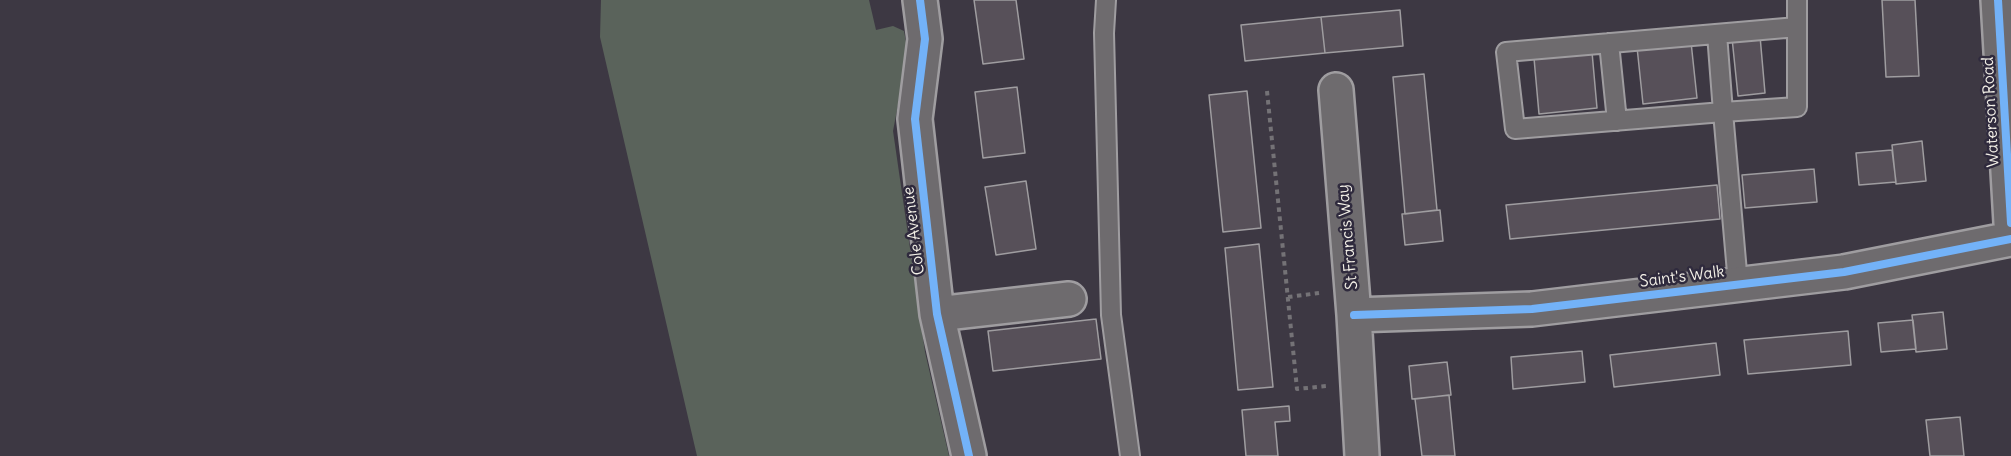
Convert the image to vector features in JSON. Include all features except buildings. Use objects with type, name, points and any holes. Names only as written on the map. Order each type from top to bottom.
[{"type":"street","name":"Cole Avenue","points":[[920,0],[925,39],[915,119],[937,314],[969,456]]},
{"type":"street","name":"Waterson Road","points":[[1998,0],[2011,223]]},
{"type":"street","name":"St Francis Way","points":[[1336,90],[1354,315],[1362,456]]},
{"type":"street","name":"Saint's Walk","points":[[1354,315],[1532,309],[1844,272],[2011,239]]},
{"type":"street","points":[[937,314],[1069,299]]},
{"type":"lane","points":[[1106,0],[1104,33],[1111,315],[1130,456]]},
{"type":"lane","points":[[1797,0],[1797,27],[1797,107],[1515,129],[1506,52],[1797,27]]},
{"type":"lane","points":[[1716,34],[1738,284]]},
{"type":"lane","points":[[1609,43],[1617,121]]},
{"type":"path","points":[[1267,91],[1297,389],[1331,386]]},
{"type":"path","points":[[1288,297],[1320,293]]},
{"type":"shaded area","points":[[601,0],[869,0],[876,30],[893,26],[904,31],[908,53],[893,131],[925,352],[949,456],[697,456],[600,37]]},
{"type":"cycle path","points":[[920,0],[925,39],[915,119],[937,314],[969,456]]},
{"type":"cycle path","points":[[1998,0],[2011,223]]},
{"type":"cycle path","points":[[1354,315],[1532,309],[1844,272],[2011,239]]}]
